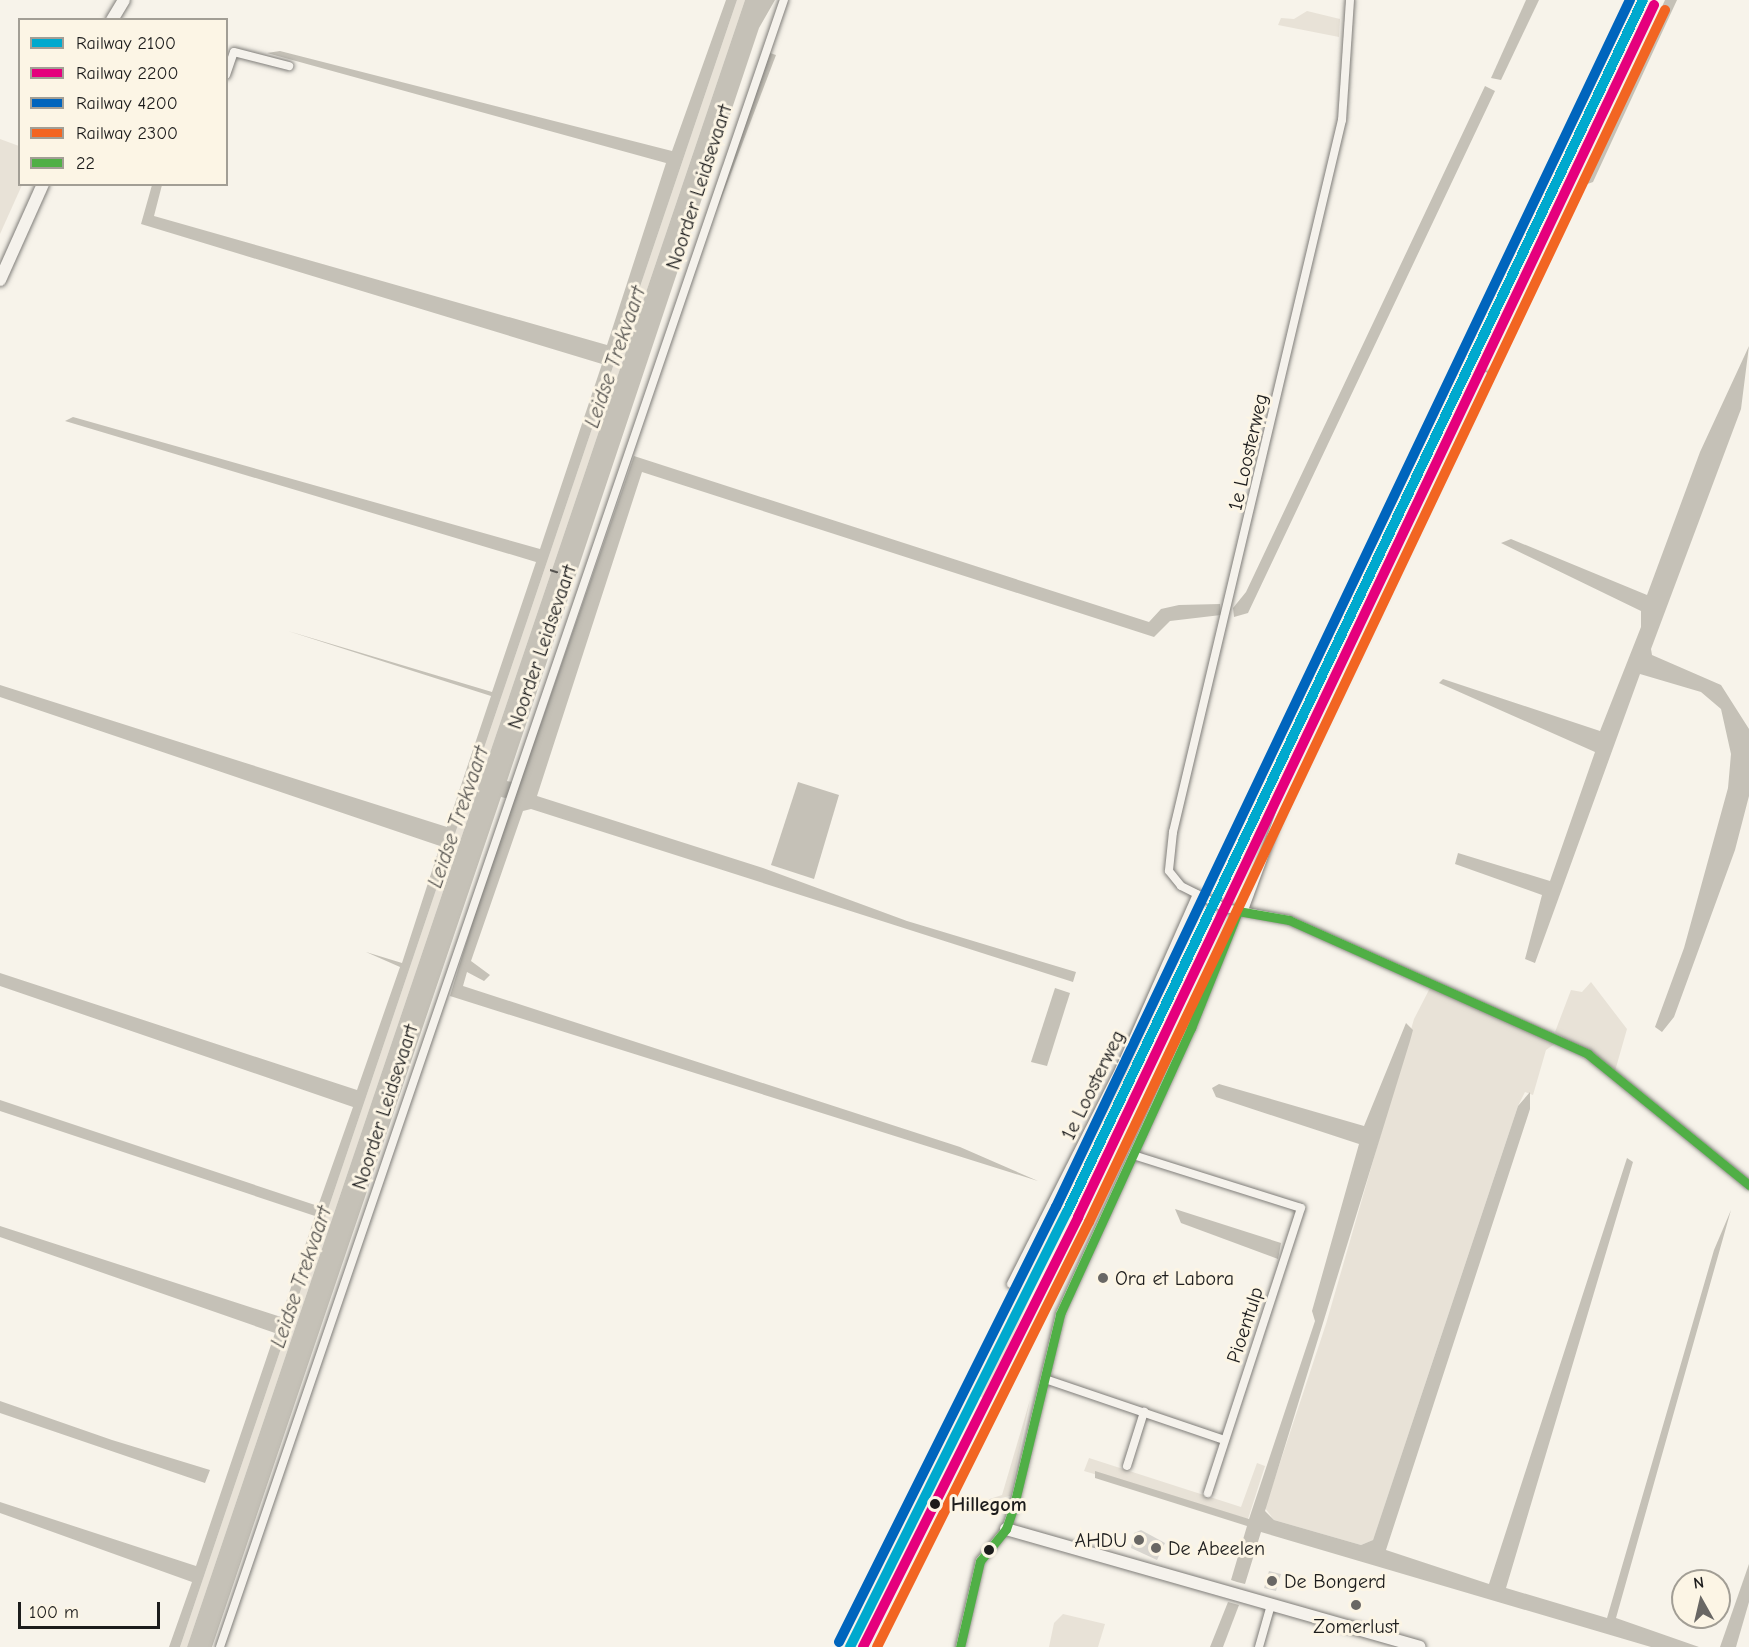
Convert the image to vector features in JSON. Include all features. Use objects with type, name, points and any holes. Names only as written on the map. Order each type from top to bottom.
[{"type":"street","points":[[113,18],[124,0]]},
{"type":"street","name":"Noorder Leidsevaart","points":[[220,1647],[506,803],[784,0]]},
{"type":"street","name":"1e Loosterweg","points":[[1350,0],[1342,120],[1231,600],[1168,852],[1174,880],[1197,894],[1241,910],[1289,920],[1588,1054],[1749,1185]]},
{"type":"street","points":[[228,69],[234,52],[289,66]]},
{"type":"street","points":[[0,280],[42,186]]},
{"type":"street","points":[[960,1647],[980,1561],[1006,1529],[1060,1314],[1241,910],[1284,802],[1485,376]]},
{"type":"street","name":"1e Loosterweg","points":[[1011,1284],[1120,1068],[1197,894]]},
{"type":"street","name":"Pioentulp","points":[[1133,1155],[1301,1208],[1224,1440]]},
{"type":"street","points":[[1045,1379],[1224,1440],[1208,1493]]},
{"type":"street","points":[[1127,1466],[1144,1412]]},
{"type":"street","points":[[1006,1529],[1271,1605],[1381,1642],[1419,1647]]},
{"type":"street","points":[[1259,1647],[1271,1605]]},
{"type":"shaded area","points":[[737,0],[745,0],[187,1647],[180,1647]]},
{"type":"shaded area","points":[[1307,11],[1340,19],[1339,37],[1278,25],[1281,18],[1294,19]]},
{"type":"shaded area","points":[[0,139],[18,146],[18,186],[22,186],[0,234]]},
{"type":"shaded area","points":[[1591,982],[1627,1029],[1615,1071],[1555,1032],[1571,990],[1582,992]]},
{"type":"shaded area","points":[[1430,988],[1556,1043],[1546,1050],[1533,1095],[1525,1092],[1518,1106],[1373,1540],[1361,1545],[1274,1520],[1265,1508],[1326,1324],[1414,1019]]},
{"type":"shaded area","points":[[1041,1272],[986,1399],[977,1395]]},
{"type":"shaded area","points":[[1030,1400],[1010,1496],[974,1504],[1002,1495]]},
{"type":"shaded area","points":[[1089,1458],[1241,1507],[1257,1463],[1265,1466],[1248,1519],[1084,1471]]},
{"type":"shaded area","points":[[1063,1614],[1105,1624],[1098,1647],[1049,1647],[1054,1623]]},
{"type":"water","name":"Leidse Trekvaart","points":[[726,0],[737,0],[180,1647],[169,1647],[192,1582],[0,1513],[0,1502],[196,1566],[275,1333],[0,1237],[0,1226],[281,1317],[315,1216],[0,1111],[0,1100],[318,1206],[353,1107],[0,986],[0,973],[357,1090],[400,967],[366,952],[402,963],[440,846],[0,697],[0,685],[447,827],[491,696],[288,631],[492,692],[536,562],[65,421],[73,417],[540,549],[602,364],[141,224],[152,186],[162,186],[154,216],[607,345],[666,163],[267,53],[280,51],[672,151]]},
{"type":"water","points":[[745,0],[775,0],[759,28],[507,781],[516,783],[541,723],[634,456],[1149,622],[1161,609],[1179,605],[1220,604],[1221,615],[1170,621],[1154,637],[642,472],[537,796],[763,868],[907,921],[1076,972],[1073,982],[531,809],[523,811],[471,961],[490,975],[484,981],[467,972],[463,986],[960,1147],[1038,1181],[450,996],[510,799],[501,797],[212,1647],[187,1647]]},
{"type":"water","points":[[1526,0],[1539,0],[1501,80],[1491,78]]},
{"type":"water","points":[[1665,0],[1677,0],[1593,182],[1579,187]]},
{"type":"water","points":[[770,53],[776,55],[717,210],[723,188]]},
{"type":"water","points":[[1485,86],[1495,91],[1248,613],[1234,617],[1233,608],[1246,592]]},
{"type":"water","points":[[1749,346],[1741,409],[1651,649],[1652,655],[1721,685],[1749,729],[1749,796],[1735,850],[1674,1017],[1662,1032],[1655,1027],[1684,948],[1728,788],[1731,754],[1721,709],[1701,692],[1640,674],[1535,963],[1525,959],[1542,895],[1455,864],[1458,853],[1550,881],[1595,752],[1439,683],[1443,679],[1600,731],[1641,627],[1641,611],[1501,543],[1511,539],[1647,595],[1700,452]]},
{"type":"water","points":[[798,782],[839,795],[814,879],[771,865]]},
{"type":"water","points":[[1055,988],[1070,993],[1047,1066],[1031,1062]]},
{"type":"water","points":[[1406,1023],[1413,1030],[1410,1041],[1265,1511],[1274,1520],[1361,1545],[1373,1540],[1518,1106],[1530,1092],[1530,1109],[1386,1550],[1489,1584],[1627,1158],[1633,1162],[1506,1588],[1607,1618],[1714,1250],[1731,1210],[1616,1618],[1699,1647],[1651,1647],[1261,1532],[1245,1584],[1237,1582],[1231,1580],[1247,1526],[1095,1478],[1095,1471],[1249,1519],[1315,1321],[1312,1311],[1359,1144],[1216,1097],[1212,1088],[1219,1084],[1364,1126]]},
{"type":"water","points":[[1175,1209],[1281,1243],[1278,1259],[1181,1223]]},
{"type":"water","points":[[0,1401],[112,1440],[210,1470],[205,1483],[0,1413]]},
{"type":"water","points":[[1749,1564],[1749,1602],[1736,1647],[1720,1647],[1726,1629],[1731,1629],[1731,1616]]},
{"type":"water","points":[[1228,1602],[1239,1605],[1223,1647],[1210,1647]]},
{"type":"building","points":[[1141,1530],[1165,1543],[1157,1560],[1131,1548],[1134,1533]]},
{"type":"building","name":"De Bongerd","points":[[1269,1571],[1281,1574],[1276,1591],[1264,1588]]},
{"type":"ferry route","points":[[550,570],[575,578]]},
{"type":"rail line","name":"4200","points":[[839,1642],[1056,1207],[1630,0]]},
{"type":"rail line","name":"2100","points":[[850,1647],[1067,1212],[1643,0]]},
{"type":"rail line","name":"2200","points":[[863,1647],[1078,1217],[1654,5]]},
{"type":"rail line","name":"2300","points":[[877,1647],[1089,1222],[1665,10]]},
{"type":"transit line","name":"22","points":[[1238,911],[1289,920],[1588,1054],[1749,1185]]},
{"type":"transit line","name":"22","points":[[960,1647],[980,1561],[1006,1529],[1013,1509],[1060,1314],[1191,1028],[1238,911]]},
{"type":"place","name":"Ora et Labora","points":[[1103,1278]]},
{"type":"place","name":"Hillegom","points":[[935,1504]]},
{"type":"place","name":"AHDU","points":[[1139,1540]]},
{"type":"place","name":"De Abeelen","points":[[1156,1548]]},
{"type":"place","name":"De Bongerd","points":[[1272,1581]]},
{"type":"place","name":"Zomerlust","points":[[1356,1605]]}]
